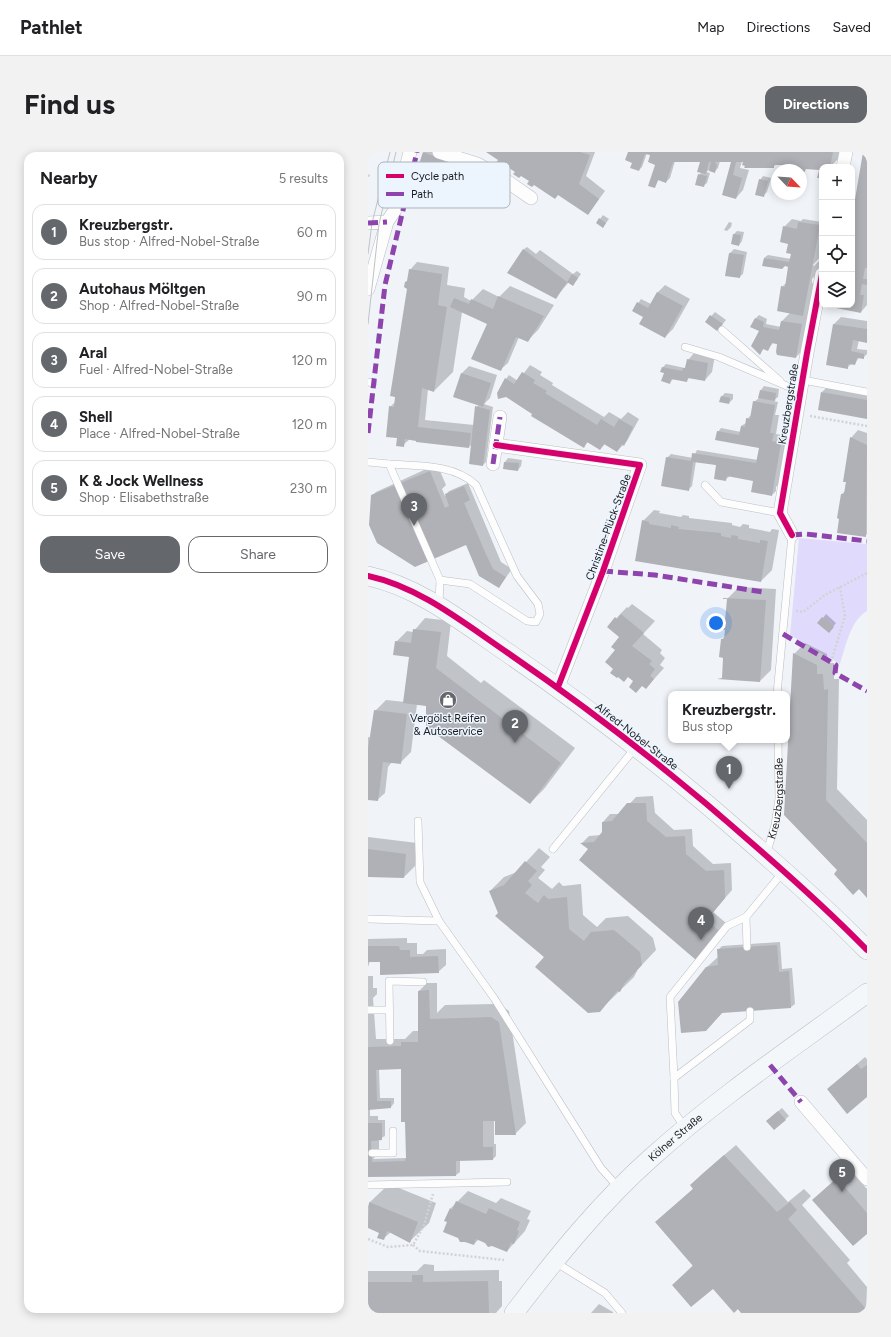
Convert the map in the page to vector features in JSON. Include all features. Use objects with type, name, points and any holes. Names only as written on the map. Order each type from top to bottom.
[{"type":"street","points":[[407,162],[410,152]]},
{"type":"street","points":[[440,152],[471,162]]},
{"type":"street","points":[[844,164],[846,152]]},
{"type":"street","points":[[510,183],[531,198]]},
{"type":"street","points":[[368,289],[387,222],[396,208]]},
{"type":"street","points":[[368,222],[387,222]]},
{"type":"street","name":"Kreuzbergstraße","points":[[780,513],[819,291]]},
{"type":"street","points":[[493,464],[500,417]]},
{"type":"street","name":"Christine-Plück-Straße","points":[[496,445],[640,465],[603,571],[558,687]]},
{"type":"street","points":[[780,513],[792,535]]},
{"type":"street","name":"Alfred-Nobel-Straße","points":[[368,576],[407,589],[438,606],[558,687],[637,747],[714,809],[784,870],[867,950]]},
{"type":"street","name":"Kölner Straße","points":[[514,1313],[553,1261],[620,1188],[651,1157],[685,1129],[867,993]]},
{"type":"street","points":[[801,1102],[867,1179]]},
{"type":"lane","points":[[722,330],[785,385]]},
{"type":"lane","points":[[685,347],[719,357],[785,385],[867,392]]},
{"type":"lane","points":[[368,462],[436,467],[468,477],[476,485],[517,576],[538,604],[540,614],[536,622],[527,621],[470,584],[440,580]]},
{"type":"lane","points":[[389,464],[440,580],[438,606]]},
{"type":"lane","points":[[705,485],[721,502],[780,513]]},
{"type":"lane","points":[[777,691],[792,535]]},
{"type":"lane","name":"Kreuzbergstraße","points":[[766,855],[775,825],[779,798],[778,743]]},
{"type":"lane","points":[[553,849],[637,747]]},
{"type":"lane","points":[[418,821],[420,882],[439,921],[494,998],[601,1168],[620,1188]]},
{"type":"lane","points":[[685,1129],[675,1113],[670,997],[727,926],[746,917],[784,870]]},
{"type":"lane","points":[[746,917],[748,947]]},
{"type":"lane","points":[[368,919],[439,921]]},
{"type":"lane","points":[[390,1041],[389,981],[423,982]]},
{"type":"lane","points":[[368,1010],[390,1010]]},
{"type":"lane","points":[[674,1078],[750,1020],[750,1011]]},
{"type":"lane","points":[[372,1153],[393,1153],[393,1131]]},
{"type":"lane","points":[[368,1185],[507,1182]]},
{"type":"lane","points":[[553,1261],[605,1293],[622,1313]]},
{"type":"path","points":[[797,414],[867,426]]},
{"type":"path","points":[[785,610],[803,612],[826,595],[867,573]]},
{"type":"path","points":[[831,662],[845,616],[840,587]]},
{"type":"path","points":[[413,1245],[424,1225],[436,1183]]},
{"type":"path","points":[[368,1239],[388,1247],[413,1245],[420,1251],[504,1260]]},
{"type":"shaded area","points":[[799,538],[867,544],[867,611],[856,621],[849,634],[840,664],[790,635]]},
{"type":"building","points":[[423,152],[449,162],[420,162]]},
{"type":"building","points":[[486,152],[580,152],[590,155],[579,184],[599,199],[588,215],[558,195],[555,199],[534,185],[532,187],[527,184],[529,181],[521,176],[519,178],[513,174],[515,172],[510,169],[510,162],[497,162],[498,160]]},
{"type":"building","points":[[628,152],[833,152],[831,164],[819,164],[819,170],[807,169],[807,164],[771,164],[771,168],[744,168],[745,166],[742,165],[743,162],[736,162],[733,175],[742,178],[736,199],[722,195],[731,162],[715,162],[717,165],[715,173],[709,171],[711,162],[709,162],[706,174],[697,172],[700,162],[673,162],[666,183],[658,180],[655,188],[648,186],[655,165],[648,162],[650,155],[645,154],[639,171],[630,168],[632,163],[625,160]]},
{"type":"building","points":[[863,152],[867,152],[867,268],[865,268],[863,279],[867,279],[867,285],[862,284],[860,295],[864,295],[861,313],[836,308],[855,308],[855,199]]},
{"type":"building","points":[[698,174],[707,176],[704,187],[695,185]]},
{"type":"building","points":[[759,179],[768,181],[764,197],[755,195]]},
{"type":"building","points":[[599,218],[606,223],[603,228],[596,223]]},
{"type":"building","points":[[798,222],[819,225],[803,316],[777,311],[781,286],[785,287],[788,267],[785,266],[782,269],[762,266],[764,258],[789,262],[791,254],[786,253],[788,244],[780,242],[783,226],[797,229]]},
{"type":"building","points":[[733,234],[741,235],[739,246],[731,244]]},
{"type":"building","points":[[523,249],[567,282],[556,299],[507,273]]},
{"type":"building","points":[[729,253],[744,255],[740,278],[725,276]]},
{"type":"building","points":[[409,269],[442,274],[438,305],[447,307],[434,392],[422,388],[418,427],[471,433],[469,448],[416,442],[405,439],[404,447],[396,446],[397,438],[386,437],[389,406],[394,407],[395,397],[390,396],[407,289],[404,287],[405,282],[407,281]]},
{"type":"building","points":[[572,274],[578,278],[573,286],[567,282]]},
{"type":"building","points":[[657,292],[683,306],[665,338],[639,324],[643,317],[632,311],[637,302],[648,308]]},
{"type":"building","points":[[498,296],[544,316],[528,342],[516,337],[501,371],[471,359],[487,324],[450,307],[454,298],[469,304],[471,299],[493,309]]},
{"type":"building","points":[[710,315],[723,324],[717,331],[705,322]]},
{"type":"building","points":[[755,318],[764,322],[763,327],[779,330],[781,321],[802,324],[796,358],[777,355],[777,344],[772,343],[768,351],[763,349],[760,355],[751,346],[759,331],[750,327]]},
{"type":"building","points":[[833,324],[867,329],[867,343],[853,340],[851,351],[864,354],[864,359],[857,358],[855,365],[848,364],[848,369],[826,365]]},
{"type":"building","points":[[687,359],[708,363],[705,381],[688,378],[687,382],[671,379],[670,384],[661,381],[664,373],[660,372],[662,367],[682,371],[683,368],[685,368]]},
{"type":"building","points":[[522,372],[535,380],[533,383],[547,391],[545,393],[597,425],[601,419],[614,427],[619,419],[633,427],[624,446],[622,444],[617,452],[604,444],[600,450],[587,442],[584,448],[531,416],[532,414],[506,397],[498,399],[497,393],[505,378],[514,384]]},
{"type":"building","points":[[461,373],[491,383],[483,407],[453,397]]},
{"type":"building","points":[[760,390],[776,393],[775,401],[758,398]]},
{"type":"building","points":[[821,392],[867,400],[867,419],[818,410]]},
{"type":"building","points":[[721,396],[730,398],[729,404],[719,402]]},
{"type":"building","points":[[753,401],[775,405],[770,433],[774,433],[772,441],[781,443],[772,496],[751,492],[753,481],[727,476],[726,481],[714,479],[716,465],[693,462],[689,491],[661,486],[666,457],[691,461],[692,453],[756,463],[759,448],[715,440],[717,431],[739,435],[741,426],[745,427],[746,418],[750,419]]},
{"type":"building","points":[[475,406],[490,410],[483,466],[469,464]]},
{"type":"building","points":[[850,437],[867,445],[866,537],[837,533],[839,519],[837,518],[841,494],[844,494],[846,482],[843,482]]},
{"type":"building","points":[[504,462],[519,463],[518,471],[503,469]]},
{"type":"building","points":[[430,471],[445,508],[449,506],[445,494],[464,486],[470,500],[464,503],[485,552],[493,569],[506,577],[499,588],[479,576],[466,545],[415,567],[377,543],[369,525],[371,495]]},
{"type":"building","points":[[642,520],[649,522],[649,524],[671,528],[671,525],[679,527],[678,529],[721,533],[721,536],[731,538],[731,535],[738,536],[738,539],[760,543],[760,540],[768,541],[761,582],[635,561]]},
{"type":"building","points":[[723,598],[766,600],[760,682],[717,679],[722,678],[723,658],[719,657],[721,639],[724,639],[725,630],[721,629],[722,621],[725,621],[727,599]]},
{"type":"building","points":[[621,614],[644,633],[632,646],[652,661],[649,664],[655,669],[650,676],[654,679],[646,689],[642,686],[636,693],[629,687],[633,681],[628,677],[624,682],[618,677],[617,678],[610,673],[613,669],[605,662],[615,650],[611,647],[619,637],[607,627],[615,617],[617,619]]},
{"type":"building","points":[[822,617],[834,627],[829,633],[817,623]]},
{"type":"building","points":[[413,629],[441,632],[436,668],[561,763],[530,804],[426,727],[426,706],[403,703],[409,657],[393,655],[395,641],[411,643]]},
{"type":"building","points":[[793,653],[817,665],[817,674],[823,674],[824,690],[828,689],[826,800],[867,843],[867,898],[859,889],[853,895],[834,874],[837,870],[784,815],[788,743],[790,743]]},
{"type":"building","points":[[374,710],[407,714],[401,764],[383,762],[378,801],[368,800],[368,749]]},
{"type":"building","points":[[627,803],[646,803],[647,821],[666,837],[685,836],[686,854],[706,871],[724,870],[725,898],[707,920],[719,931],[696,960],[579,860],[588,849],[580,843],[594,842],[602,832],[602,822],[612,821]]},
{"type":"building","points":[[368,849],[406,854],[404,878],[368,877]]},
{"type":"building","points":[[525,861],[537,871],[528,881],[532,885],[525,893],[538,903],[544,895],[548,899],[567,897],[569,929],[584,941],[591,932],[614,930],[640,952],[642,965],[624,984],[620,992],[617,991],[600,1012],[588,1013],[535,967],[544,957],[495,916],[498,913],[489,891],[504,885]]},
{"type":"building","points":[[777,945],[779,972],[789,971],[791,1008],[722,1013],[706,1031],[681,1033],[678,1002],[706,967],[718,965],[717,949]]},
{"type":"building","points":[[368,946],[399,946],[400,950],[410,950],[410,957],[438,956],[439,973],[380,975],[380,962],[368,962]]},
{"type":"building","points":[[429,990],[430,1019],[491,1017],[499,1022],[516,1135],[495,1135],[495,1121],[483,1121],[483,1147],[493,1147],[493,1160],[456,1161],[456,1176],[368,1177],[368,1123],[382,1123],[382,1140],[371,1141],[372,1162],[405,1161],[406,1158],[405,1122],[401,1122],[401,1069],[376,1070],[377,1101],[391,1101],[391,1108],[368,1110],[368,1047],[401,1046],[401,1042],[418,1042],[418,991]]},
{"type":"building","points":[[857,1064],[861,1069],[867,1065],[867,1097],[847,1114],[827,1089]]},
{"type":"building","points":[[778,1111],[786,1120],[774,1130],[766,1121]]},
{"type":"building","points":[[724,1155],[777,1212],[790,1202],[797,1210],[788,1219],[867,1310],[867,1313],[741,1313],[738,1309],[734,1313],[713,1289],[691,1307],[672,1285],[693,1266],[655,1222],[693,1189],[690,1185]]},
{"type":"building","points":[[837,1178],[867,1213],[867,1234],[853,1246],[812,1200]]},
{"type":"building","points":[[456,1201],[486,1214],[489,1208],[520,1222],[517,1230],[519,1231],[514,1244],[511,1243],[507,1252],[492,1246],[488,1247],[485,1243],[476,1239],[474,1245],[460,1242],[458,1238],[443,1232],[447,1222],[444,1221],[450,1208],[452,1210]]},
{"type":"building","points":[[369,1202],[418,1222],[410,1243],[387,1231],[384,1240],[377,1238],[379,1233],[368,1228]]},
{"type":"building","points":[[412,1275],[423,1275],[423,1282],[488,1281],[489,1313],[368,1313],[368,1282],[412,1282]]},
{"type":"tram line","points":[[387,162],[390,152]]},
{"type":"tram line","points":[[394,162],[396,152]]},
{"type":"tram line","points":[[368,254],[372,223],[378,199]]},
{"type":"tram line","points":[[368,324],[379,224],[383,208]]},
{"type":"marked path","points":[[415,162],[417,152]]},
{"type":"marked path","points":[[368,433],[385,285],[404,208]]},
{"type":"marked path","points":[[368,223],[387,222]]},
{"type":"marked path","points":[[493,464],[500,417]]},
{"type":"marked path","points":[[792,535],[806,534],[867,541]]},
{"type":"marked path","points":[[603,571],[655,575],[763,592]]},
{"type":"marked path","points":[[783,634],[836,665],[835,673],[867,691]]},
{"type":"marked path","points":[[770,1065],[801,1102]]},
{"type":"cycle path","points":[[792,535],[780,513],[819,290]]},
{"type":"cycle path","points":[[496,445],[640,465],[603,571],[558,687]]},
{"type":"cycle path","points":[[368,576],[387,581],[406,589],[441,608],[540,675],[603,721],[665,769],[725,819],[812,896],[867,950]]},
{"type":"place","name":"Aral","points":[[414,526]]},
{"type":"place","name":"Vergölst Reifen & Autoservice","points":[[448,700]]},
{"type":"place","name":"Autohaus Möltgen","points":[[515,743]]},
{"type":"place","name":"Kreuzbergstr.","points":[[729,789]]},
{"type":"place","name":"Shell","points":[[701,940]]},
{"type":"place","name":"K & Jock Wellness","points":[[842,1192]]}]
